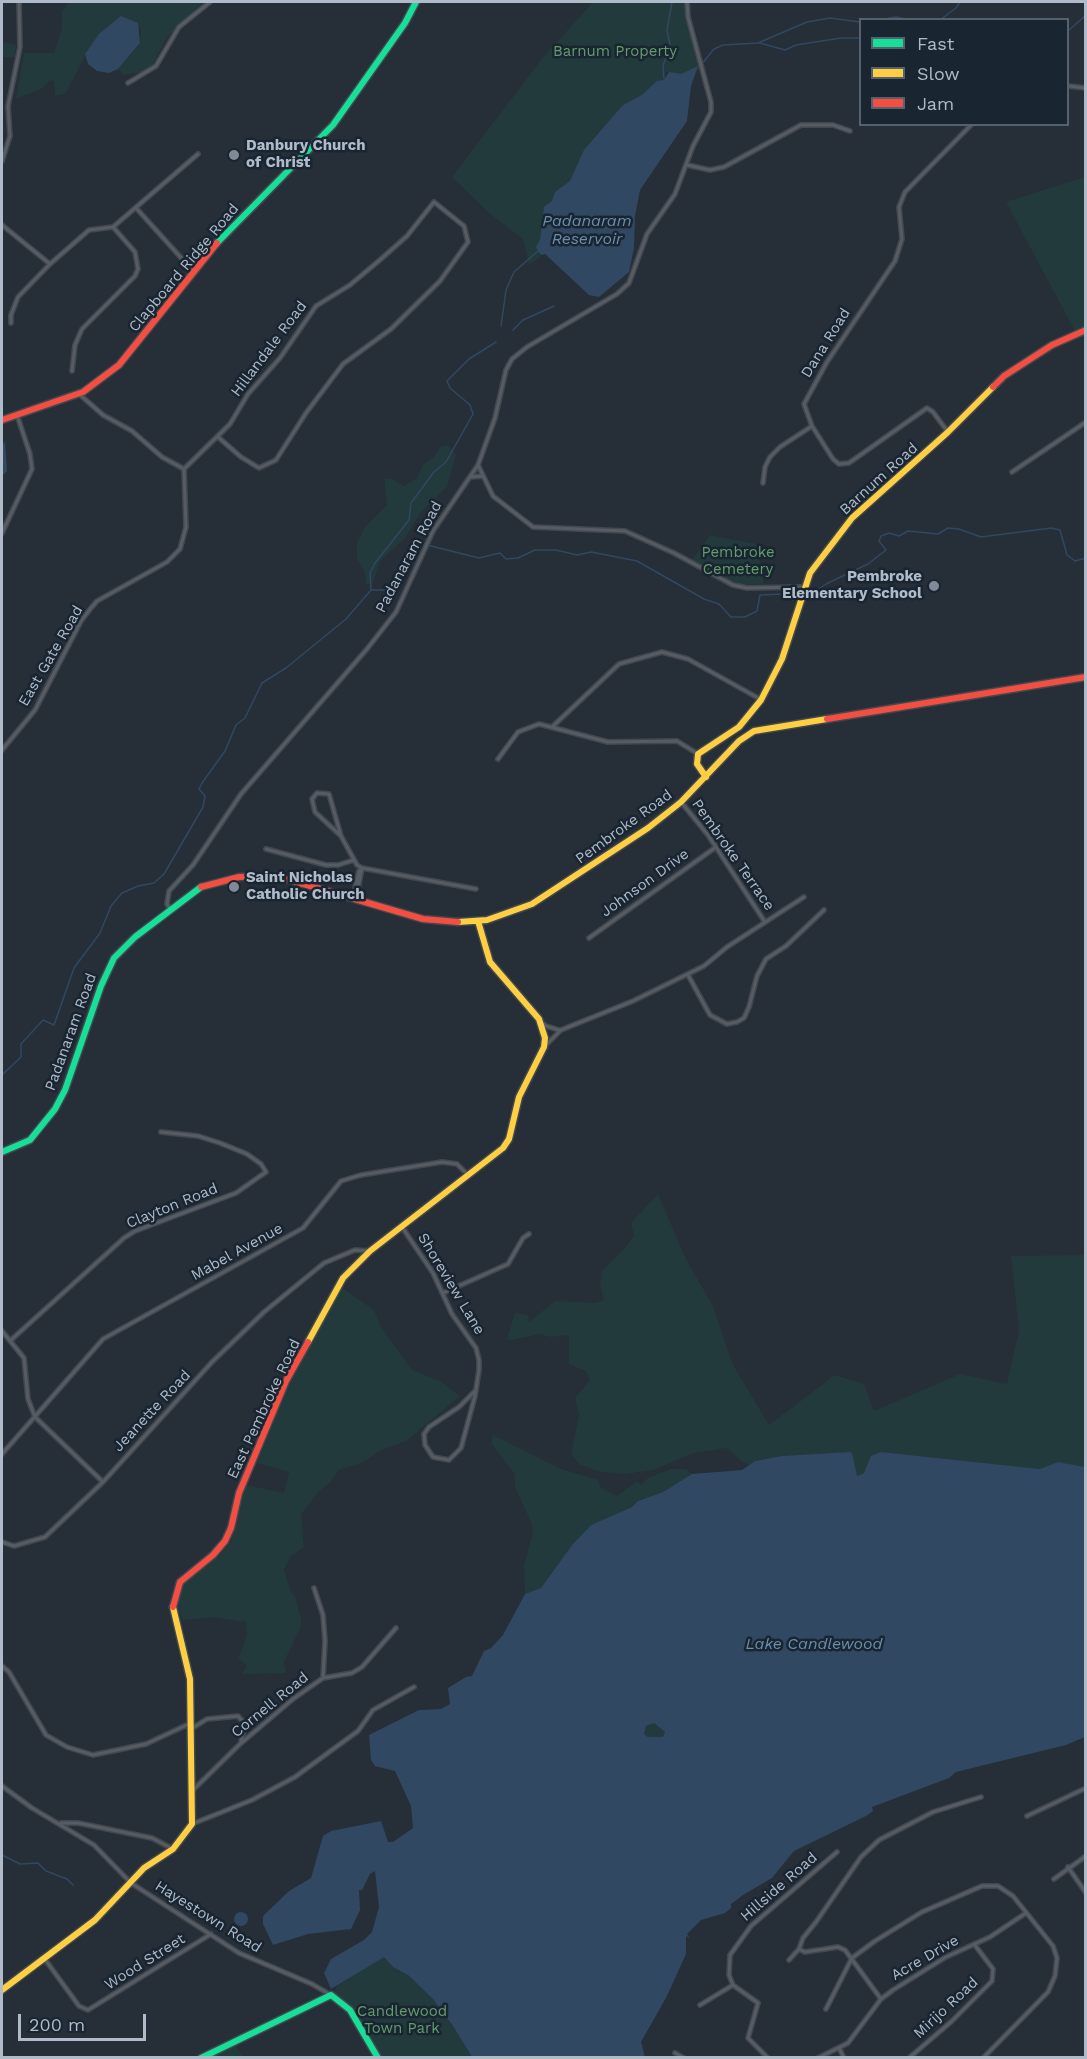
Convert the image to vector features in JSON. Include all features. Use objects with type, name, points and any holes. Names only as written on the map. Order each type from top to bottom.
[{"type":"street","points":[[2,161],[10,136],[8,106],[20,47],[20,2]]},
{"type":"street","points":[[128,83],[156,66],[179,27],[210,2]]},
{"type":"street","name":"Clapboard Ridge Road","points":[[2,420],[79,394],[96,384],[119,365],[236,222],[333,125],[405,23],[416,2]]},
{"type":"street","name":"Padanaram Road","points":[[2,1152],[30,1140],[55,1110],[65,1090],[100,986],[114,958],[129,942],[170,909],[167,904],[169,891],[193,865],[241,794],[390,621],[442,514],[478,465],[495,418],[506,370],[512,359],[527,347],[624,290],[634,275],[647,234],[675,194],[693,146],[711,112],[688,17],[687,2]]},
{"type":"street","points":[[1069,86],[1086,88]]},
{"type":"street","points":[[687,165],[710,170],[724,167],[801,125],[833,125],[850,131]]},
{"type":"street","name":"Dana Road","points":[[948,432],[933,412],[927,408],[844,465],[832,459],[812,426],[805,410],[805,398],[895,261],[901,248],[901,200],[905,192],[970,126]]},
{"type":"street","points":[[11,323],[10,315],[18,297],[50,264],[89,230],[113,227],[198,154]]},
{"type":"street","name":"Hillandale Road","points":[[184,469],[230,424],[248,394],[280,358],[316,306],[350,285],[381,259],[407,236],[434,202],[464,226],[468,242],[440,281],[391,329],[343,364],[306,413],[276,460],[267,466],[252,465],[218,437]]},
{"type":"street","points":[[136,208],[194,272]]},
{"type":"street","points":[[2,225],[50,264]]},
{"type":"street","points":[[72,371],[75,345],[82,329],[135,276],[138,269],[135,252],[113,227]]},
{"type":"street","name":"Barnum Road","points":[[698,754],[739,727],[761,700],[782,659],[804,587],[814,565],[852,518],[1019,365],[1052,345],[1086,330]]},
{"type":"street","points":[[79,394],[97,410],[132,431],[162,457],[184,469]]},
{"type":"street","points":[[2,533],[32,469],[30,454],[16,414]]},
{"type":"street","points":[[1012,472],[1086,422]]},
{"type":"street","points":[[763,483],[765,467],[770,457],[780,447],[812,426]]},
{"type":"street","points":[[478,465],[493,496],[533,527],[625,531],[674,553],[733,585],[747,588],[804,587]]},
{"type":"street","name":"East Gate Road","points":[[2,750],[35,710],[81,621],[91,609],[105,597],[167,562],[180,549],[186,527],[184,469]]},
{"type":"street","points":[[470,477],[482,476]]},
{"type":"street","points":[[552,727],[619,664],[662,652],[694,662],[761,700]]},
{"type":"street","name":"Pembroke Road","points":[[170,909],[203,886],[257,875],[276,876],[434,921],[478,921],[514,912],[540,899],[648,828],[681,802],[739,741],[760,729],[1086,677]]},
{"type":"street","points":[[498,759],[518,732],[539,724],[608,742],[677,741],[698,754],[697,764],[706,777]]},
{"type":"street","points":[[341,836],[315,812],[312,799],[317,793],[329,794],[341,836],[354,860],[362,868],[476,889]]},
{"type":"street","name":"Pembroke Terrace","points":[[681,802],[716,847],[765,922]]},
{"type":"street","name":"Johnson Drive","points":[[589,938],[716,847]]},
{"type":"street","points":[[266,849],[326,865],[338,865],[354,860]]},
{"type":"street","points":[[353,898],[352,893],[362,868]]},
{"type":"street","name":"East Pembroke Road","points":[[192,1824],[190,1679],[173,1611],[174,1597],[180,1582],[193,1569],[213,1555],[225,1541],[239,1493],[286,1381],[343,1278],[370,1251],[506,1144],[523,1087],[544,1047],[561,1030],[625,1005],[688,975],[804,897]]},
{"type":"street","points":[[688,975],[710,1015],[727,1024],[736,1022],[744,1018],[757,976],[766,959],[786,946],[824,910]]},
{"type":"street","points":[[478,921],[483,945],[494,968],[546,1026],[561,1030]]},
{"type":"street","points":[[539,1019],[543,1029],[544,1047]]},
{"type":"street","name":"Clayton Road","points":[[11,1340],[124,1238],[236,1193],[266,1172],[261,1164],[247,1154],[220,1143],[198,1136],[160,1132]]},
{"type":"street","name":"Mabel Avenue","points":[[2,1454],[110,1333],[160,1308],[303,1228],[341,1181],[361,1175],[442,1162],[457,1164],[468,1175]]},
{"type":"street","name":"Shoreview Lane","points":[[402,1227],[423,1257],[452,1314],[477,1352],[479,1370],[476,1390],[461,1448],[449,1460],[433,1457],[424,1445],[424,1434],[429,1427],[459,1407],[476,1390]]},
{"type":"street","points":[[443,1293],[508,1264],[523,1238],[529,1234]]},
{"type":"street","name":"Jeanette Road","points":[[2,1542],[14,1546],[45,1537],[103,1482],[212,1362],[264,1312],[324,1263],[355,1250],[370,1251]]},
{"type":"street","points":[[2,1331],[24,1358],[28,1399],[35,1417],[103,1482]]},
{"type":"street","points":[[314,1588],[324,1624],[323,1678]]},
{"type":"street","name":"Cornell Road","points":[[193,1790],[240,1744],[323,1678],[352,1673],[362,1668],[396,1628]]},
{"type":"street","points":[[2,1666],[9,1672],[46,1735],[67,1747],[93,1755],[146,1744],[207,1719],[238,1716],[245,1727],[240,1744]]},
{"type":"street","points":[[2,1990],[95,1920],[144,1868],[173,1849],[192,1824],[252,1800],[295,1777],[358,1731],[373,1710],[414,1687]]},
{"type":"street","name":"Hayestown Road","points":[[2,1786],[32,1808],[60,1823],[106,1854],[131,1883],[211,1934],[259,1963],[312,1984],[331,1995],[350,2010],[378,2058]]},
{"type":"street","points":[[1027,1816],[1086,1788]]},
{"type":"street","points":[[789,1960],[799,1949],[803,1938],[861,1857],[879,1840],[933,1812],[981,1797]]},
{"type":"street","points":[[60,1823],[78,1822],[152,1838],[173,1849]]},
{"type":"street","name":"Hillside Road","points":[[733,1985],[729,1975],[729,1961],[741,1939],[758,1920],[837,1852]]},
{"type":"street","points":[[1054,1879],[1086,1856]]},
{"type":"street","points":[[1068,1868],[1086,1893]]},
{"type":"street","points":[[826,2009],[852,1958],[922,1912],[982,1886],[998,1886],[1013,1896],[1053,1946],[1057,1959],[1055,1976],[1048,1992],[983,2058]]},
{"type":"street","name":"Acre Drive","points":[[818,2058],[839,2048],[856,2035],[881,1999],[946,1957],[974,1944],[1026,1913]]},
{"type":"street","name":"Wood Street","points":[[44,1958],[79,2006],[88,2010],[211,1934]]},
{"type":"street","name":"Mirijo Road","points":[[909,2058],[952,2021],[992,1981],[993,1969],[974,1944]]},
{"type":"street","points":[[799,1949],[805,1952],[838,1947],[852,1958],[881,1999]]},
{"type":"street","points":[[700,2005],[733,1985],[758,2003],[748,2038],[768,2058]]},
{"type":"street","points":[[201,2058],[331,1995]]},
{"type":"street","points":[[839,2048],[844,2058]]},
{"type":"street","points":[[675,2053],[684,2058]]},
{"type":"green space","points":[[69,2],[204,2],[167,37],[153,64],[144,72],[123,75],[118,69],[140,44],[141,27],[90,47],[65,94],[55,96],[54,80],[49,81],[41,89],[16,99],[24,53],[54,53],[62,28],[62,11]]},
{"type":"green space","name":"Barnum Property","points":[[593,2],[687,2],[701,65],[698,70],[684,76],[666,72],[662,81],[543,223],[540,257],[529,265],[523,239],[489,213],[452,177],[541,60]]},
{"type":"green space","points":[[2,42],[16,45],[15,57],[2,57]]},
{"type":"green space","points":[[1085,177],[1085,327],[1075,331],[1006,202]]},
{"type":"green space","points":[[448,445],[456,455],[447,487],[421,512],[405,538],[380,561],[373,583],[366,585],[365,572],[357,559],[357,543],[365,527],[387,505],[384,478],[392,479],[404,486],[417,478],[423,465],[435,456],[440,447]]},
{"type":"green space","name":"Pembroke Cemetery","points":[[710,535],[756,544],[764,584],[743,585],[718,576],[691,561]]},
{"type":"green space","points":[[658,1194],[686,1259],[713,1306],[732,1363],[769,1425],[835,1375],[864,1384],[874,1411],[960,1374],[1007,1384],[1019,1330],[1011,1256],[1085,1255],[1085,1467],[1074,1467],[1065,1463],[1040,1469],[881,1452],[864,1473],[857,1476],[849,1452],[781,1456],[755,1461],[750,1465],[741,1461],[727,1448],[693,1453],[654,1470],[624,1474],[600,1472],[579,1464],[571,1454],[579,1415],[575,1398],[590,1380],[586,1371],[569,1364],[569,1335],[551,1337],[539,1334],[512,1340],[507,1339],[508,1335],[515,1313],[528,1315],[529,1322],[555,1301],[596,1303],[604,1300],[600,1285],[602,1271],[634,1236],[631,1223]]},
{"type":"green space","points":[[342,1288],[374,1310],[381,1327],[412,1370],[440,1381],[460,1396],[406,1441],[382,1450],[361,1463],[339,1470],[330,1483],[319,1491],[301,1515],[304,1547],[291,1556],[284,1569],[301,1619],[301,1626],[284,1662],[286,1673],[242,1674],[247,1666],[238,1658],[247,1636],[246,1622],[212,1617],[183,1620],[178,1611],[179,1598],[185,1583],[218,1557],[231,1542],[246,1485],[284,1493],[289,1472],[257,1463],[290,1383]]},
{"type":"green space","points":[[493,1435],[561,1469],[598,1480],[601,1488],[617,1496],[637,1481],[641,1485],[648,1478],[671,1469],[686,1469],[692,1474],[663,1492],[638,1501],[632,1507],[591,1525],[572,1545],[541,1588],[525,1594],[524,1566],[533,1531],[515,1487],[515,1475],[491,1443]]},
{"type":"green space","points":[[654,1723],[665,1732],[663,1737],[648,1737],[644,1734],[646,1726]]},
{"type":"green space","name":"Candlewood Town Park","points":[[384,1956],[393,1967],[408,1975],[433,1999],[472,2057],[381,2057],[358,2018],[334,1992],[337,1986]]},
{"type":"green space","points":[[236,2046],[243,2057],[211,2057]]},
{"type":"water","points":[[121,16],[138,23],[140,43],[118,69],[109,73],[97,71],[88,64],[85,54],[99,34]]},
{"type":"water","name":"Padanaram Reservoir","points":[[698,66],[691,86],[687,121],[640,190],[629,272],[599,297],[589,295],[545,254],[541,255],[538,251],[536,247],[540,240],[544,207],[552,201],[555,192],[570,181],[584,150],[623,105],[642,95],[657,81],[664,80],[669,72],[681,74]]},
{"type":"water","points":[[5,442],[7,471],[2,476],[2,445]]},
{"type":"water","name":"Lake Candlewood","points":[[849,1452],[852,1453],[857,1476],[864,1473],[871,1456],[881,1452],[1040,1469],[1058,1462],[1085,1467],[1085,1737],[1066,1745],[956,1772],[949,1778],[872,1807],[873,1811],[866,1816],[794,1851],[772,1878],[743,1895],[731,1904],[731,1908],[725,1913],[701,1920],[687,1934],[690,1938],[686,1936],[686,1954],[667,1996],[641,2042],[645,2057],[472,2057],[433,1999],[408,1975],[393,1967],[384,1957],[331,1989],[324,1973],[331,1959],[364,1940],[372,1932],[379,1907],[375,1871],[370,1874],[362,1890],[359,1890],[360,1910],[351,1929],[308,1934],[273,1945],[263,1924],[263,1916],[289,1891],[311,1878],[323,1836],[331,1831],[381,1821],[388,1842],[393,1842],[413,1828],[411,1806],[395,1771],[375,1766],[371,1760],[369,1735],[419,1710],[441,1709],[450,1704],[448,1688],[472,1676],[484,1651],[491,1648],[503,1635],[525,1594],[541,1588],[572,1545],[591,1525],[632,1507],[638,1501],[663,1492],[692,1474],[742,1470],[755,1461],[781,1456]],"holes":[[[654,1723],[665,1732],[663,1737],[648,1737],[644,1734],[646,1726]]]},
{"type":"water","points":[[241,1912],[246,1914],[248,1919],[246,1924],[241,1926],[236,1924],[234,1919],[236,1914]]},
{"type":"waterway","points":[[664,79],[663,66],[670,45],[667,30],[672,2]]},
{"type":"waterway","points":[[943,18],[960,2]]},
{"type":"waterway","points":[[1069,30],[1086,15]]},
{"type":"waterway","points":[[701,65],[714,49],[723,45],[758,43],[807,22],[830,18],[859,22]]},
{"type":"waterway","points":[[890,18],[901,18]]},
{"type":"waterway","points":[[760,43],[785,50],[796,45],[841,38],[859,38]]},
{"type":"waterway","points":[[501,326],[506,290],[514,272],[538,251]]},
{"type":"waterway","points":[[513,330],[523,320],[554,306]]},
{"type":"waterway","points":[[2,1084],[2,1075],[21,1057],[21,1044],[43,1020],[54,1025],[74,968],[100,933],[111,906],[122,893],[138,886],[154,883],[164,874],[203,807],[205,796],[199,789],[202,783],[225,751],[236,725],[245,718],[262,683],[286,668],[346,619],[371,590],[370,573],[375,563],[409,520],[411,503],[434,472],[446,462],[473,414],[470,405],[450,388],[447,381],[469,359],[496,342]]},
{"type":"waterway","points":[[805,599],[826,584],[868,564],[886,550],[879,541],[881,536],[889,533],[899,536],[908,531],[938,534],[948,528],[959,529],[981,537],[1051,528],[1060,530],[1067,555],[1075,561],[1086,558]]},
{"type":"waterway","points":[[372,590],[389,590],[409,550],[419,543],[479,558],[500,553],[506,559],[518,558],[535,550],[556,550],[577,555],[591,552],[637,561],[704,599],[719,604],[731,617],[745,617],[757,611],[760,595],[783,594],[793,600]]},
{"type":"waterway","points":[[2,1855],[20,1864],[38,1863],[46,1871],[67,1879],[73,1885]]},
{"type":"traffic: fast","points":[[217,243],[333,125],[405,23],[416,2]]},
{"type":"traffic: fast","points":[[2,1152],[30,1140],[55,1109],[65,1090],[101,986],[114,958],[135,937],[201,887]]},
{"type":"traffic: fast","points":[[201,2058],[331,1995],[350,2010],[378,2058]]},
{"type":"traffic: slow","points":[[706,777],[697,764],[698,754],[739,727],[761,700],[782,659],[810,573],[852,518],[948,432],[993,387]]},
{"type":"traffic: slow","points":[[458,922],[487,920],[532,904],[648,828],[681,802],[739,741],[754,731],[827,719]]},
{"type":"traffic: slow","points":[[308,1342],[343,1278],[370,1251],[503,1148],[509,1139],[519,1097],[544,1047],[545,1038],[539,1019],[490,962],[478,921]]},
{"type":"traffic: slow","points":[[2,1990],[95,1920],[144,1868],[173,1849],[192,1824],[190,1679],[173,1607]]},
{"type":"traffic: jam","points":[[2,420],[83,392],[119,365],[217,243]]},
{"type":"traffic: jam","points":[[993,387],[1004,376],[1052,345],[1086,330]]},
{"type":"traffic: jam","points":[[827,719],[1086,677]]},
{"type":"traffic: jam","points":[[201,887],[239,877],[276,876],[423,919],[458,922]]},
{"type":"traffic: jam","points":[[173,1607],[180,1582],[213,1555],[225,1541],[231,1528],[239,1493],[286,1381],[308,1342]]},
{"type":"place","name":"Danbury Church of Christ","points":[[234,155]]},
{"type":"place","name":"Pembroke Elementary School","points":[[934,586]]},
{"type":"place","name":"Saint Nicholas Catholic Church","points":[[234,887]]}]
